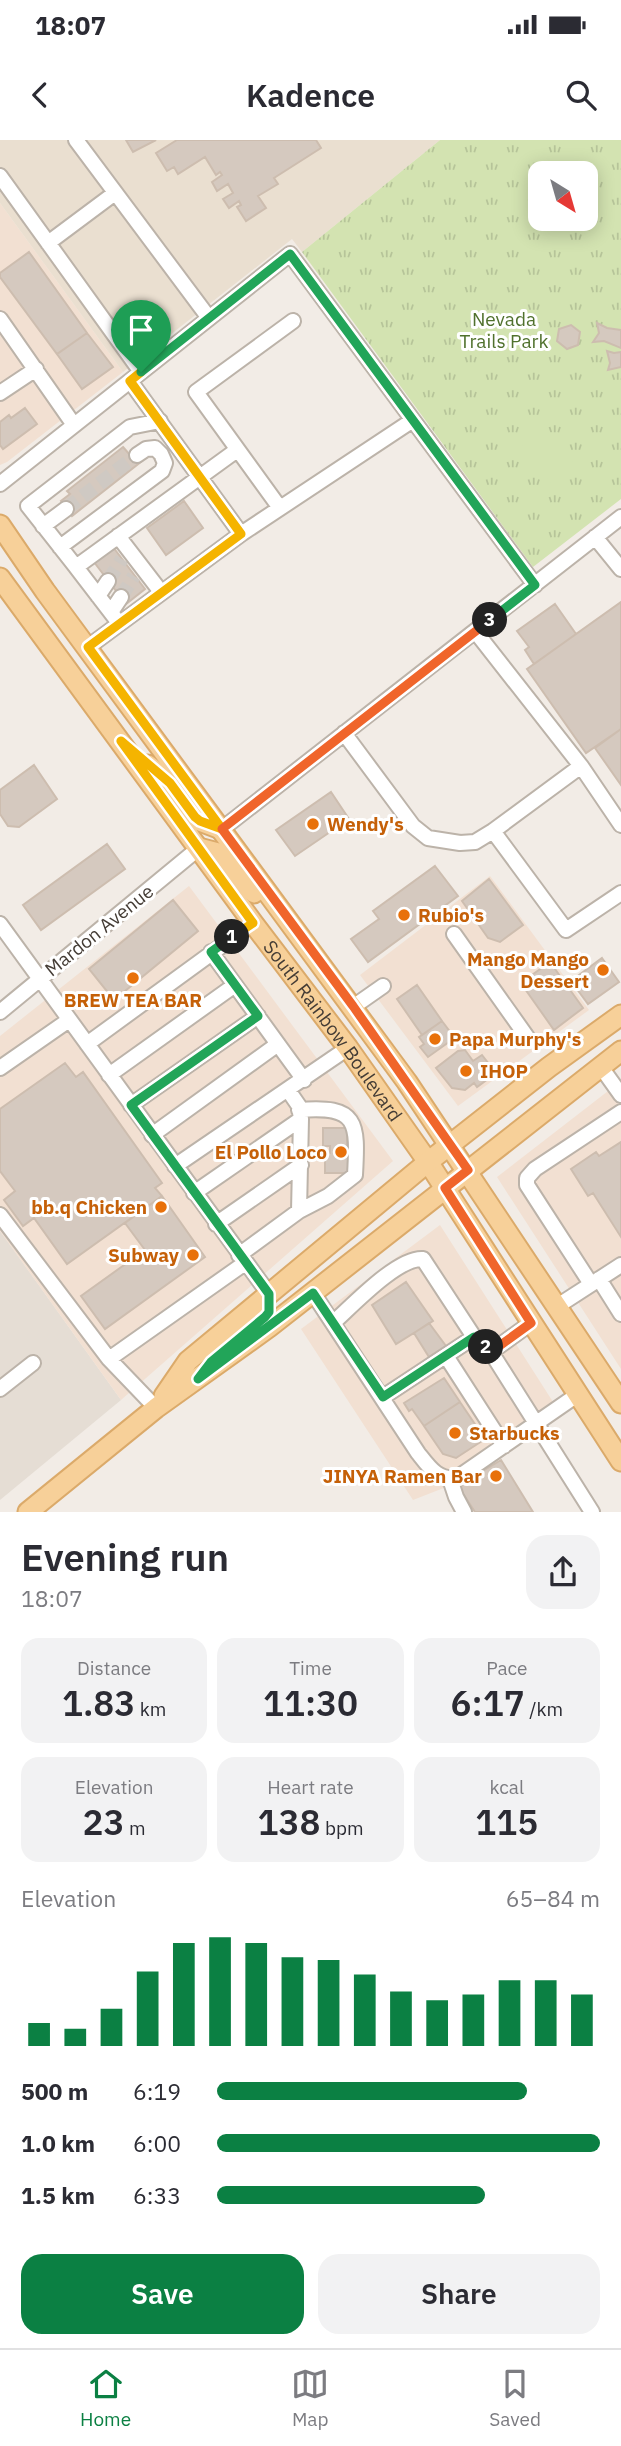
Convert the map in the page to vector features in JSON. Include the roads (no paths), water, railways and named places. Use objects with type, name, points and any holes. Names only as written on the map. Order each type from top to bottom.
[{"type":"main road","name":"South Rainbow Boulevard","points":[[0,525],[451,1144],[621,1403]]},
{"type":"main road","points":[[0,549],[17,569],[46,591]]},
{"type":"main road","name":"South Rainbow Boulevard","points":[[0,578],[348,1048],[428,1162],[621,1461]]},
{"type":"main road","points":[[121,741],[170,783],[195,817],[222,829]]},
{"type":"main road","points":[[199,848],[212,850],[225,859],[262,903],[296,931]]},
{"type":"main road","points":[[156,1408],[188,1361],[428,1162],[621,1015]]},
{"type":"main road","points":[[28,1511],[156,1408],[313,1293],[621,1051]]},
{"type":"main road","points":[[198,1379],[211,1362],[265,1317],[269,1312],[269,1294]]},
{"type":"main road","points":[[596,1424],[610,1432],[621,1446]]},
{"type":"street","points":[[75,140],[209,318]]},
{"type":"street","points":[[0,176],[48,243],[135,376],[160,421],[241,534]]},
{"type":"street","points":[[48,243],[116,193]]},
{"type":"street","points":[[0,484],[290,254],[535,585]]},
{"type":"street","points":[[0,319],[74,425]]},
{"type":"street","points":[[280,508],[196,392],[293,321]]},
{"type":"street","points":[[0,393],[36,369]]},
{"type":"street","points":[[88,647],[115,618],[161,592],[241,534],[413,420]]},
{"type":"street","points":[[115,618],[28,506],[130,427],[160,421]]},
{"type":"street","points":[[60,547],[162,471],[165,463],[155,448],[146,449],[137,455]]},
{"type":"street","points":[[76,568],[237,450]]},
{"type":"street","points":[[43,526],[66,509]]},
{"type":"street","points":[[222,829],[621,517]]},
{"type":"street","points":[[118,536],[125,554],[137,571],[161,592]]},
{"type":"street","points":[[595,537],[621,569]]},
{"type":"street","points":[[98,596],[108,580]]},
{"type":"street","points":[[115,618],[121,597]]},
{"type":"street","points":[[475,631],[581,766],[621,825]]},
{"type":"street","points":[[344,733],[413,826],[428,838],[460,843],[475,842],[494,831],[581,766]]},
{"type":"street","points":[[494,831],[566,930],[621,893]]},
{"type":"street","name":"Mardon Avenue","points":[[0,1012],[199,848]]},
{"type":"street","points":[[87,1044],[253,923]]},
{"type":"street","points":[[0,924],[269,1294]]},
{"type":"street","points":[[454,934],[527,1037]]},
{"type":"street","points":[[211,952],[304,1080]]},
{"type":"street","points":[[109,1075],[235,985]]},
{"type":"street","points":[[353,1006],[383,986]]},
{"type":"street","points":[[131,1105],[258,1016]]},
{"type":"street","points":[[0,1068],[69,1020]]},
{"type":"street","points":[[152,1135],[278,1044]]},
{"type":"street","points":[[175,1166],[348,1048]]},
{"type":"street","points":[[601,1067],[621,1095]]},
{"type":"street","points":[[288,1090],[300,1114],[299,1211]]},
{"type":"street","points":[[109,1359],[242,1259],[299,1211],[322,1200],[353,1179],[356,1171],[355,1130],[348,1117],[334,1109],[300,1114],[194,1193]]},
{"type":"street","points":[[621,1112],[536,1169],[527,1178],[527,1185],[595,1282],[621,1314]]},
{"type":"street","points":[[216,1224],[301,1165]]},
{"type":"street","points":[[0,1215],[109,1359],[156,1408]]},
{"type":"street","points":[[334,1322],[396,1268],[415,1258],[423,1259],[474,1337],[491,1352],[592,1511]]},
{"type":"street","points":[[556,1307],[621,1265]]},
{"type":"street","points":[[313,1293],[433,1472],[447,1480],[457,1478],[577,1395]]},
{"type":"street","points":[[491,1352],[531,1323]]},
{"type":"street","points":[[383,1397],[474,1337]]},
{"type":"street","points":[[446,1356],[504,1446]]},
{"type":"street","points":[[0,1389],[33,1363]]},
{"type":"street","points":[[450,1479],[464,1511]]},
{"type":"tunnel","points":[[66,509],[137,455]]},
{"type":"tunnel","points":[[108,581],[122,559]]},
{"type":"tunnel","points":[[121,597],[134,576]]},
{"type":"place","name":"Wendy's","points":[[313,824]]},
{"type":"place","name":"Rubio's","points":[[404,915]]},
{"type":"place","name":"Mango Mango Dessert","points":[[603,970]]},
{"type":"place","name":"BREW TEA BAR","points":[[133,978]]},
{"type":"place","name":"Papa Murphy's","points":[[435,1039]]},
{"type":"place","name":"IHOP","points":[[466,1071]]},
{"type":"place","name":"El Pollo Loco","points":[[341,1152]]},
{"type":"place","name":"bb.q Chicken","points":[[161,1207]]},
{"type":"place","name":"Subway","points":[[193,1255]]},
{"type":"place","name":"Starbucks","points":[[455,1433]]},
{"type":"place","name":"JINYA Ramen Bar","points":[[496,1476]]},
{"type":"park label","name":"Nevada Trails Park","points":[[504,330]]}]
